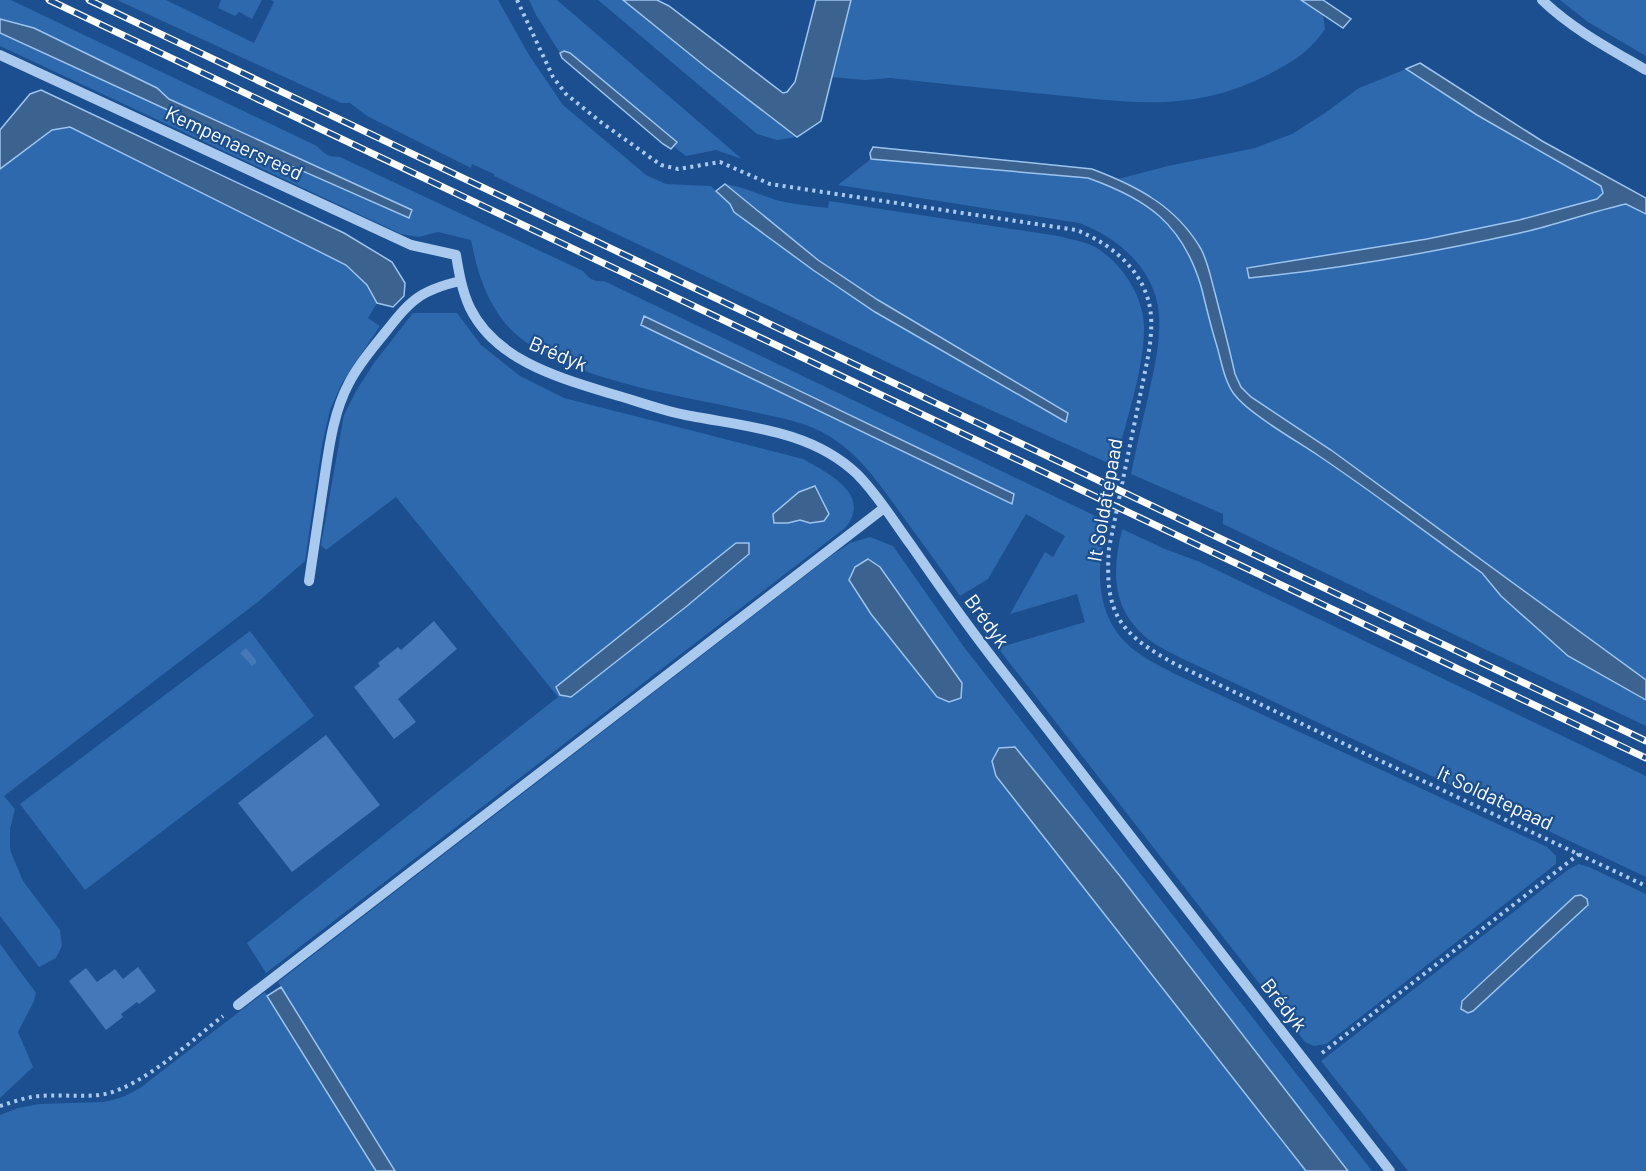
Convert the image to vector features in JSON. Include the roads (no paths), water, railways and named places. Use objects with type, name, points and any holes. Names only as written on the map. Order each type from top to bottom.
[{"type":"street","points":[[1542,0],[1557,15],[1646,70]]},
{"type":"street","name":"Kempenaersreed","points":[[0,55],[411,245],[456,255]]},
{"type":"street","name":"Brédyk","points":[[456,255],[460,281],[470,309],[488,334],[507,351],[528,364],[564,379],[686,416],[798,438],[829,453],[857,474],[976,636],[1390,1171]]},
{"type":"street","points":[[309,581],[329,447],[338,407],[349,382],[362,361],[419,295],[438,286],[460,281]]},
{"type":"street","points":[[238,1005],[884,508]]},
{"type":"railway","points":[[49,0],[1646,758]]},
{"type":"railway","points":[[89,0],[1646,741]]}]
